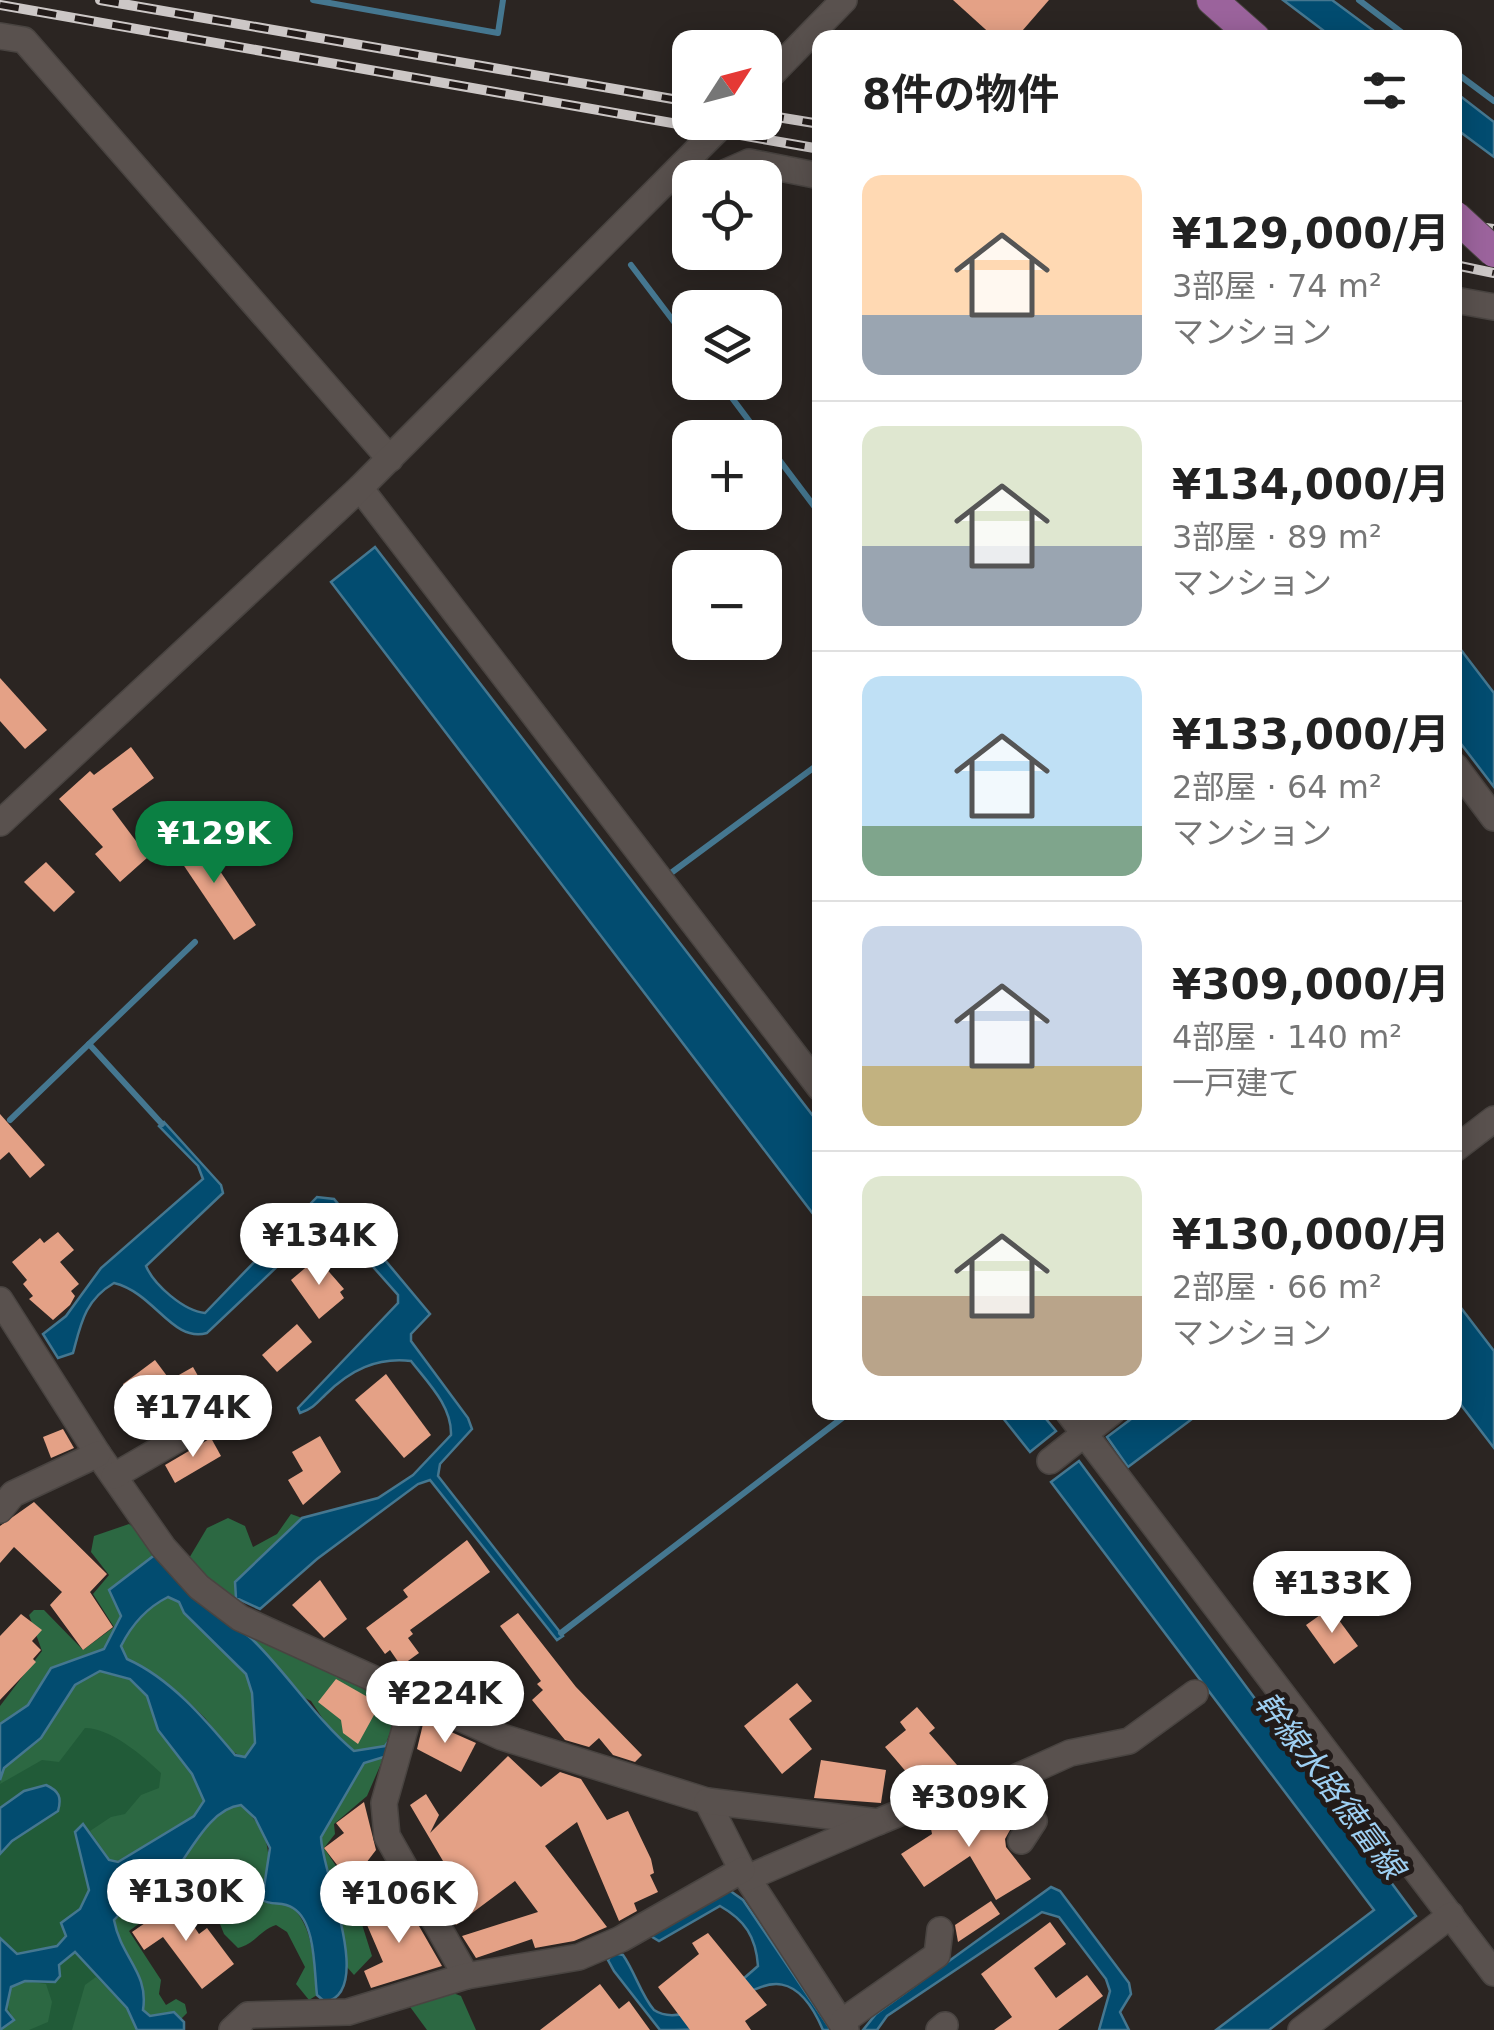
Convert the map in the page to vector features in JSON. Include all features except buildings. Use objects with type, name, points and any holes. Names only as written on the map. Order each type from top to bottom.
[{"type":"main road","points":[[1212,0],[1246,30]]},
{"type":"main road","points":[[1462,222],[1494,252]]},
{"type":"street","points":[[815,30],[844,0]]},
{"type":"street","points":[[782,64],[812,33]]},
{"type":"street","points":[[0,36],[24,40],[390,459]]},
{"type":"street","points":[[689,160],[708,140]]},
{"type":"street","points":[[782,169],[812,174]]},
{"type":"street","points":[[0,824],[360,488],[672,177]]},
{"type":"street","points":[[1462,301],[1494,307]]},
{"type":"street","points":[[360,488],[812,1078]]},
{"type":"street","points":[[1462,775],[1494,818]]},
{"type":"street","points":[[1462,1144],[1494,1119]]},
{"type":"street","points":[[0,1300],[98,1454],[164,1547],[199,1587],[226,1608],[502,1737],[707,1801],[878,1822]]},
{"type":"street","points":[[114,1476],[214,1418]]},
{"type":"street","points":[[1069,1420],[1074,1448],[1113,1472],[1494,1973]]},
{"type":"street","points":[[1074,1448],[1104,1420]]},
{"type":"street","points":[[0,1510],[13,1494],[98,1454]]},
{"type":"street","points":[[232,2030],[248,2016],[348,2012],[466,1976],[579,1957],[745,1874],[940,1796],[1008,1781],[1070,1753],[1129,1741],[1195,1693]]},
{"type":"street","points":[[414,1697],[384,1803],[388,1836],[466,1976]]},
{"type":"street","points":[[1008,1781],[1034,1821],[1021,1841]]},
{"type":"street","points":[[707,1801],[745,1874],[844,2026],[937,1955],[940,1930]]},
{"type":"street","points":[[1301,2030],[1450,1916]]},
{"type":"green space","points":[[291,1514],[302,1518],[235,1581],[236,1598],[204,1581],[188,1560],[207,1528],[228,1518],[245,1526],[253,1547],[277,1534]]},
{"type":"green space","points":[[129,1524],[150,1540],[156,1554],[116,1606],[121,1616],[104,1649],[51,1668],[28,1705],[0,1724],[0,1706],[42,1651],[29,1615],[34,1610],[44,1610],[83,1650],[114,1627],[93,1594],[109,1575],[91,1552],[94,1536]]},
{"type":"green space","points":[[168,1597],[179,1602],[184,1613],[246,1673],[252,1693],[255,1743],[245,1757],[227,1747],[179,1693],[126,1659],[121,1646],[130,1631],[146,1612]]},
{"type":"green space","points":[[259,1633],[390,1693],[399,1708],[385,1746],[354,1752],[333,1734],[311,1701],[299,1695],[254,1640]]},
{"type":"green space","points":[[71,1670],[219,1786],[106,1904],[147,2030],[0,2030],[0,1745]]},
{"type":"green space","points":[[100,1671],[130,1679],[147,1696],[158,1730],[192,1774],[204,1801],[194,1816],[118,1862],[110,1860],[90,1831],[111,1817],[125,1814],[141,1795],[159,1788],[161,1773],[126,1744],[85,1728],[59,1762],[42,1760],[0,1784],[4,1768],[41,1738],[75,1685]]},
{"type":"green space","points":[[374,1757],[383,1759],[367,1796],[334,1824],[335,1834],[324,1848],[350,1887],[353,1907],[381,1895],[393,1903],[360,1918],[372,1956],[354,1975],[347,1967],[321,1837],[364,1763]]},
{"type":"green space","points":[[241,1805],[266,1843],[268,1864],[261,1888],[269,1904],[289,1904],[304,1923],[317,1995],[309,2000],[296,1984],[305,1967],[287,1932],[276,1925],[238,1948],[224,1934],[214,1909],[198,1912],[179,1895],[129,1931],[161,1980],[159,1994],[166,2005],[176,1999],[185,2004],[187,2013],[181,2019],[174,2012],[150,2016],[143,2010],[142,1985],[114,1920],[165,1884],[211,1823],[230,1808]]},
{"type":"green space","points":[[96,1977],[127,2008],[137,2030],[72,2030],[85,1985]]},
{"type":"green space","points":[[25,1981],[46,1984],[52,2002],[48,2022],[29,2030],[0,2030],[13,2020],[5,1997],[11,1986]]},
{"type":"green space","points":[[445,1990],[461,1996],[476,2030],[427,2030],[408,2004]]},
{"type":"water","points":[[1283,0],[1332,0],[1373,30],[1323,30]]},
{"type":"water","points":[[1462,97],[1494,122],[1494,157],[1462,133]]},
{"type":"water","points":[[375,547],[812,1115],[812,1213],[331,582]]},
{"type":"water","points":[[1462,651],[1494,693],[1494,787],[1462,745]]},
{"type":"water","points":[[164,1122],[221,1185],[223,1193],[146,1266],[156,1281],[179,1302],[205,1313],[317,1197],[334,1199],[430,1314],[411,1334],[411,1341],[472,1429],[440,1464],[438,1476],[563,1636],[557,1640],[430,1480],[418,1484],[317,1559],[260,1609],[236,1598],[235,1582],[302,1518],[378,1498],[413,1475],[451,1435],[450,1424],[438,1395],[411,1361],[399,1360],[365,1367],[300,1413],[298,1408],[398,1303],[398,1295],[336,1225],[323,1223],[207,1333],[183,1331],[141,1296],[114,1283],[90,1305],[73,1353],[58,1358],[43,1334],[66,1316],[101,1268],[203,1179],[198,1166],[159,1126]]},
{"type":"water","points":[[1462,1309],[1494,1351],[1494,1448],[1462,1406]]},
{"type":"water","points":[[1005,1420],[1047,1420],[1056,1431],[1030,1452]]},
{"type":"water","points":[[1130,1420],[1191,1420],[1128,1467],[1107,1437]]},
{"type":"water","points":[[1079,1461],[1416,1916],[1269,2030],[1216,2030],[1374,1910],[1051,1482]]},
{"type":"water","points":[[156,1554],[210,1607],[255,1642],[354,1751],[385,1746],[392,1736],[387,1756],[364,1763],[321,1837],[346,1954],[346,1977],[339,1993],[325,2002],[317,1995],[310,1935],[301,1915],[289,1906],[262,1900],[270,1848],[255,1818],[241,1805],[210,1823],[165,1884],[114,1920],[142,1985],[143,2010],[150,2016],[174,2012],[184,2022],[184,2030],[137,2030],[127,2008],[75,1952],[59,1965],[60,1976],[55,1982],[25,1981],[11,1987],[6,2010],[14,2020],[0,2030],[0,1938],[17,1954],[57,1946],[66,1936],[61,1923],[80,1909],[89,1890],[75,1832],[83,1824],[109,1860],[118,1862],[194,1816],[204,1801],[192,1774],[158,1730],[147,1696],[130,1679],[100,1671],[75,1685],[41,1738],[4,1768],[0,1780],[0,1724],[28,1705],[51,1668],[104,1649],[121,1616],[109,1590]],"holes":[[[168,1597],[179,1602],[184,1613],[246,1674],[252,1693],[255,1743],[245,1757],[235,1755],[172,1688],[127,1659],[121,1646],[153,1606]]]},
{"type":"water","points":[[46,1785],[58,1795],[58,1811],[12,1841],[0,1854],[0,1808],[24,1791]]},
{"type":"water","points":[[1051,1887],[1060,1891],[1129,1983],[1131,1994],[1120,2012],[1129,2030],[1099,2030],[1110,1991],[1106,1979],[1059,1917],[1042,1912],[887,2016],[877,2030],[863,2030],[876,2014]]},
{"type":"water","points":[[729,1890],[743,1900],[831,2030],[823,2030],[804,1998],[793,1989],[769,1985],[741,1997],[700,2029],[660,2030],[614,1971],[608,1960],[613,1953],[623,1955],[649,2004],[666,2015],[694,2010],[723,1994],[758,1966],[752,1938],[736,1917],[720,1906],[659,1941],[649,1935]]},
{"type":"waterway","points":[[313,0],[498,33],[503,0]]},
{"type":"waterway","points":[[1359,0],[1398,30]]},
{"type":"waterway","points":[[1462,77],[1494,101]]},
{"type":"waterway","points":[[631,265],[672,319]]},
{"type":"waterway","points":[[734,400],[748,420]]},
{"type":"waterway","points":[[782,464],[812,503]]},
{"type":"waterway","points":[[671,873],[812,769]]},
{"type":"waterway","points":[[10,1120],[195,942]]},
{"type":"waterway","points":[[89,1044],[162,1124]]},
{"type":"waterway","points":[[561,1633],[840,1420]]},
{"type":"railway","points":[[100,0],[672,99]]},
{"type":"railway","points":[[0,5],[812,148]]},
{"type":"railway","points":[[782,118],[812,123]]},
{"type":"railway","points":[[1462,225],[1494,229]]},
{"type":"railway","points":[[1462,266],[1494,273]]},
{"type":"water label","name":"幹線水路徳富線","points":[[1330,1785]]}]
